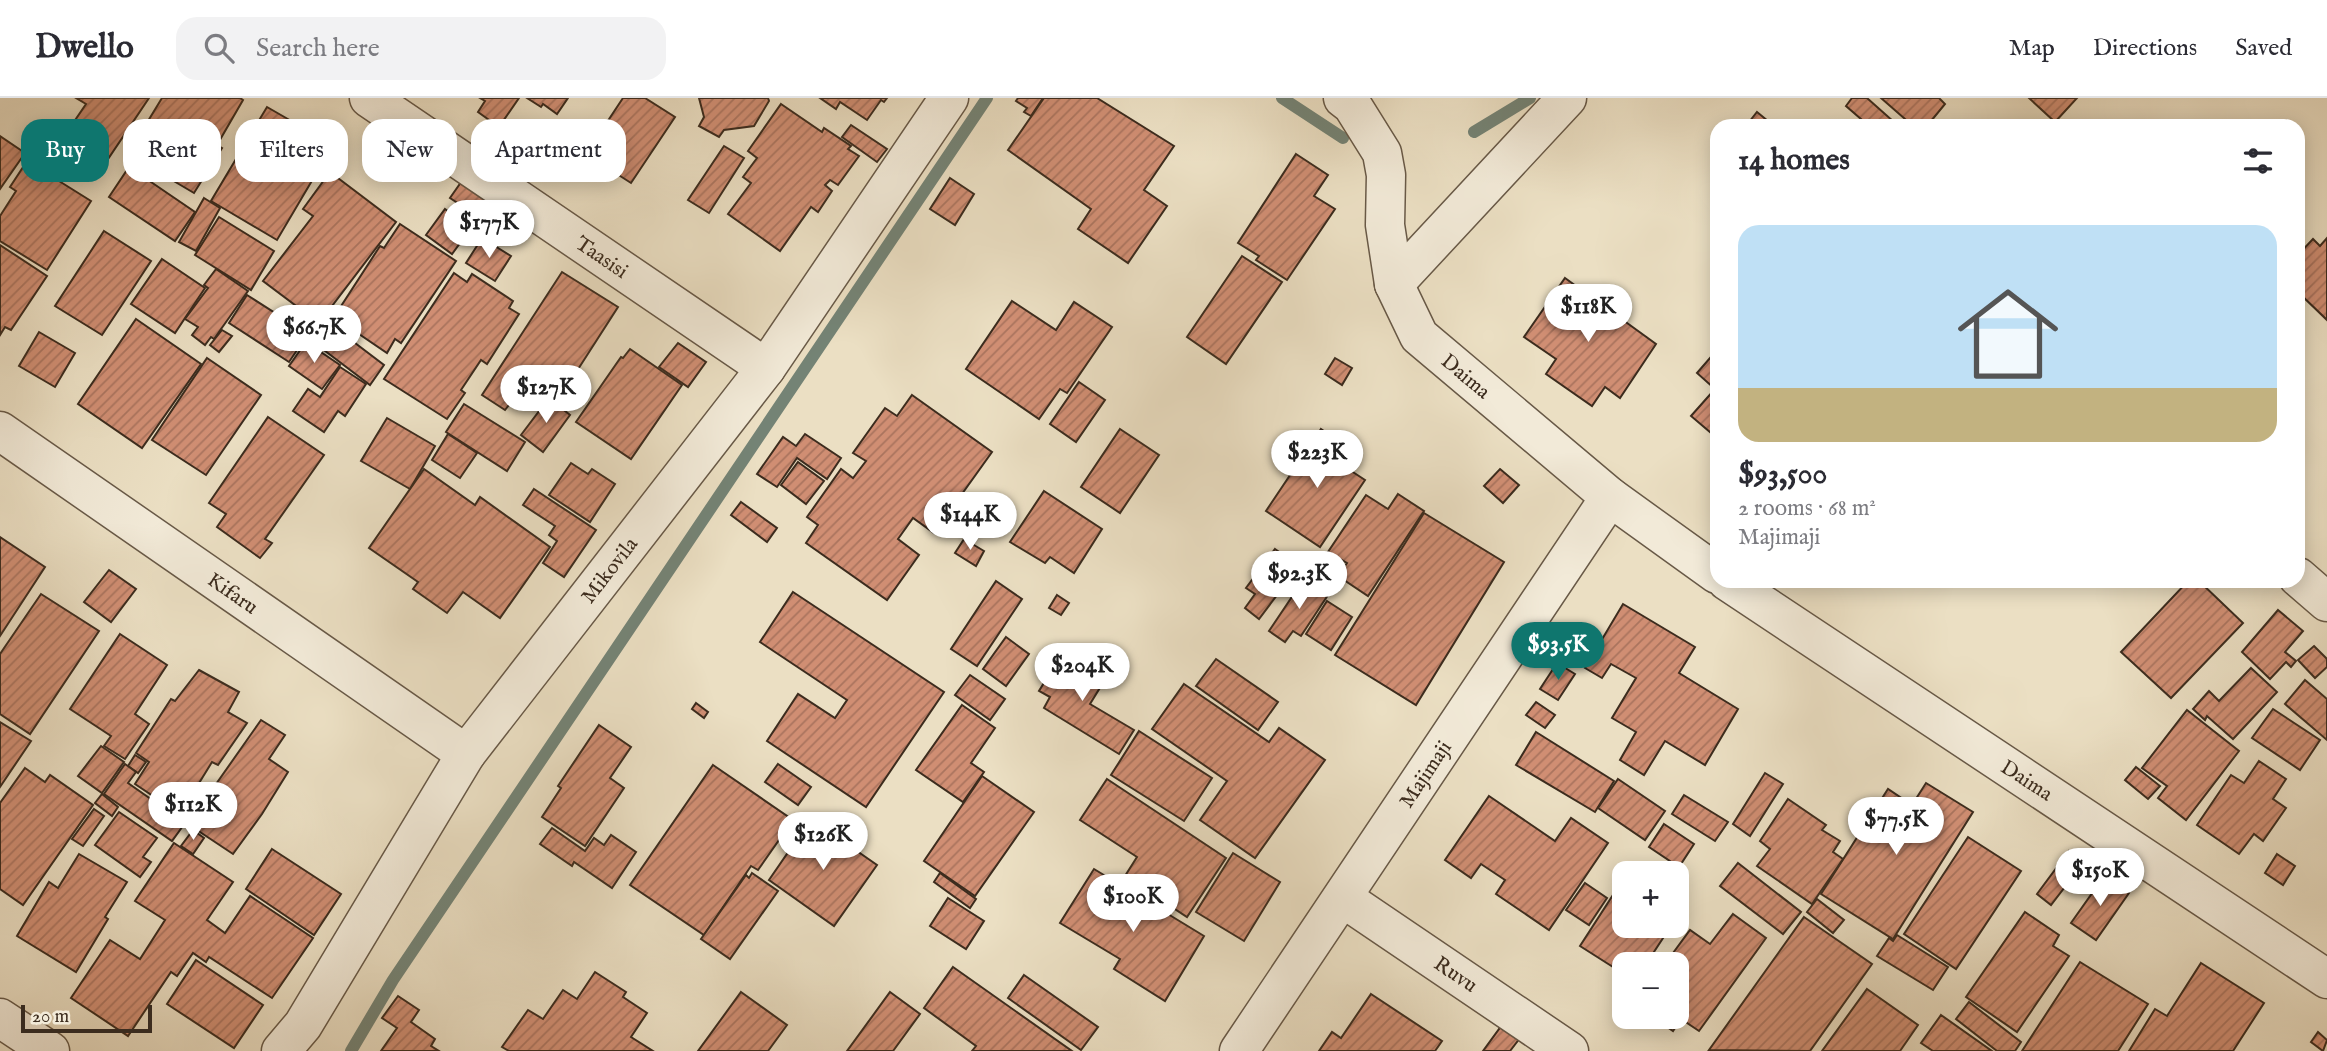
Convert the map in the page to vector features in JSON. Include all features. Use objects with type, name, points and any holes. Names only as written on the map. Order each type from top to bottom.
[{"type":"street","name":"Taasisi","points":[[369,98],[766,368]]},
{"type":"street","name":"Mikovila","points":[[281,1051],[303,1025],[466,754],[766,368],[949,98]]},
{"type":"street","name":"Daima","points":[[1343,98],[1352,105],[1382,153],[1386,175],[1385,225],[1394,284],[1419,336],[1610,497],[1710,566]]},
{"type":"street","points":[[1394,284],[1567,98]]},
{"type":"street","name":"Kifaru","points":[[0,431],[466,754]]},
{"type":"street","name":"Majimaji","points":[[1239,1051],[1610,497]]},
{"type":"street","points":[[2305,583],[2327,601]]},
{"type":"street","name":"Daima","points":[[1742,588],[2327,979]]},
{"type":"street","name":"Ruvu","points":[[1343,898],[1569,1051]]},
{"type":"street","points":[[0,1018],[50,1051]]},
{"type":"building","points":[[76,98],[149,98],[135,119],[123,119],[123,137],[109,158],[109,119],[76,119],[86,104]]},
{"type":"building","points":[[162,98],[243,100],[221,138],[221,119],[149,119]]},
{"type":"building","points":[[480,98],[519,98],[505,119],[488,119],[478,112],[485,101]]},
{"type":"building","points":[[527,98],[568,98],[557,114],[543,104],[541,107]]},
{"type":"building","points":[[623,98],[645,98],[675,117],[631,183],[626,180],[626,119],[609,119]]},
{"type":"building","points":[[699,98],[768,98],[769,101],[754,126],[724,130],[719,137],[699,126],[704,117]]},
{"type":"building","points":[[820,98],[887,98],[884,102],[881,100],[867,120],[840,102],[836,109]]},
{"type":"building","points":[[1018,98],[1043,98],[1031,116],[1024,112],[1027,108],[1016,101]]},
{"type":"building","points":[[1044,98],[1097,98],[1174,146],[1144,190],[1167,206],[1128,263],[1078,229],[1091,209],[1008,150]]},
{"type":"building","points":[[1852,98],[1867,98],[1891,119],[1861,119],[1846,106]]},
{"type":"building","points":[[1881,98],[1939,98],[1945,104],[1933,119],[1905,119]]},
{"type":"building","points":[[2029,98],[2077,98],[2058,119],[2052,119]]},
{"type":"building","points":[[781,104],[822,132],[824,128],[851,146],[848,149],[859,156],[838,185],[830,180],[825,185],[832,191],[818,212],[811,207],[780,251],[728,214],[751,183],[743,177],[757,158],[748,151]]},
{"type":"building","points":[[267,107],[288,119],[260,119]]},
{"type":"building","points":[[1757,112],[1766,119],[1752,119]]},
{"type":"building","points":[[851,125],[887,149],[877,162],[842,137]]},
{"type":"building","points":[[0,136],[21,150],[21,159],[0,189]]},
{"type":"building","points":[[724,146],[744,158],[709,213],[688,200]]},
{"type":"building","points":[[1296,154],[1328,175],[1314,196],[1335,209],[1287,280],[1256,260],[1259,256],[1238,243]]},
{"type":"building","points":[[235,161],[235,182],[311,182],[277,240],[211,201]]},
{"type":"building","points":[[21,170],[21,182],[61,182],[91,201],[47,270],[0,241],[0,216],[16,191],[10,187]]},
{"type":"building","points":[[466,175],[471,178],[471,182],[477,182],[492,191],[476,215],[450,198]]},
{"type":"building","points":[[123,176],[123,182],[151,182],[195,212],[175,241],[109,197]]},
{"type":"building","points":[[950,178],[974,194],[955,225],[930,209]]},
{"type":"building","points":[[175,182],[201,182],[194,193]]},
{"type":"building","points":[[323,182],[343,182],[396,222],[319,323],[263,281],[313,216],[303,209]]},
{"type":"building","points":[[204,198],[220,208],[196,251],[179,242]]},
{"type":"building","points":[[445,209],[471,228],[452,254],[426,235]]},
{"type":"building","points":[[219,217],[274,251],[251,290],[195,255]]},
{"type":"building","points":[[400,224],[456,261],[401,343],[395,339],[387,353],[334,317],[380,246],[384,248]]},
{"type":"building","points":[[104,231],[151,261],[102,335],[55,306]]},
{"type":"building","points":[[482,238],[511,256],[495,281],[466,263]]},
{"type":"building","points":[[2327,238],[2327,320],[2305,299],[2305,248],[2313,239],[2320,246]]},
{"type":"building","points":[[0,245],[47,276],[11,330],[5,327],[0,335]]},
{"type":"building","points":[[1242,256],[1282,282],[1226,364],[1187,337]]},
{"type":"building","points":[[162,259],[205,288],[175,333],[131,304]]},
{"type":"building","points":[[216,269],[248,291],[214,339],[211,337],[205,345],[192,335],[198,327],[185,319],[208,288],[204,285]]},
{"type":"building","points":[[562,272],[618,307],[557,402],[530,385],[517,405],[512,401],[505,410],[482,395]]},
{"type":"building","points":[[454,273],[467,282],[472,274],[513,301],[509,308],[519,314],[487,364],[481,360],[461,390],[465,393],[447,419],[384,379]]},
{"type":"building","points":[[1565,278],[1656,344],[1620,398],[1605,387],[1592,406],[1546,374],[1556,359],[1524,337]]},
{"type":"building","points":[[247,295],[308,334],[289,362],[229,323]]},
{"type":"building","points":[[1012,301],[1056,330],[1074,302],[1112,327],[1067,393],[1060,389],[1039,419],[966,369]]},
{"type":"building","points":[[136,319],[201,364],[142,448],[78,404]]},
{"type":"building","points":[[330,324],[384,365],[370,385],[316,344]]},
{"type":"building","points":[[222,330],[232,336],[219,352],[210,345]]},
{"type":"building","points":[[39,332],[75,353],[55,387],[19,366]]},
{"type":"building","points":[[306,342],[340,365],[322,389],[289,366]]},
{"type":"building","points":[[678,343],[706,362],[688,387],[659,367]]},
{"type":"building","points":[[630,349],[682,385],[631,459],[576,422],[621,357]]},
{"type":"building","points":[[207,358],[261,395],[206,475],[152,440]]},
{"type":"building","points":[[1335,358],[1352,368],[1342,385],[1325,374]]},
{"type":"building","points":[[1710,358],[1710,385],[1697,373]]},
{"type":"building","points":[[340,367],[366,384],[345,416],[338,411],[324,432],[293,411],[308,389],[320,397]]},
{"type":"building","points":[[1079,382],[1105,400],[1076,442],[1050,424]]},
{"type":"building","points":[[912,395],[992,452],[934,533],[913,518],[898,539],[919,555],[887,600],[806,543],[818,525],[807,517],[841,469],[853,478],[866,461],[853,453],[885,408],[897,416]]},
{"type":"building","points":[[1710,395],[1710,432],[1691,416]]},
{"type":"building","points":[[549,398],[570,415],[543,452],[521,435]]},
{"type":"building","points":[[464,404],[525,442],[507,471],[446,432]]},
{"type":"building","points":[[268,417],[324,455],[265,539],[272,543],[260,558],[217,527],[226,514],[209,503]]},
{"type":"building","points":[[387,418],[435,446],[410,489],[361,461]]},
{"type":"building","points":[[1120,429],[1159,455],[1120,513],[1081,487]]},
{"type":"building","points":[[1321,429],[1349,448],[1339,463],[1365,480],[1320,547],[1266,511]]},
{"type":"building","points":[[448,434],[477,453],[460,478],[432,460]]},
{"type":"building","points":[[805,434],[841,458],[827,479],[797,458],[777,487],[757,474],[783,437],[796,446]]},
{"type":"building","points":[[798,462],[824,481],[806,504],[781,485]]},
{"type":"building","points":[[571,463],[588,474],[592,469],[615,484],[590,522],[549,495]]},
{"type":"building","points":[[424,469],[475,505],[480,497],[550,547],[500,618],[463,592],[447,613],[413,589],[418,582],[369,548]]},
{"type":"building","points":[[1500,469],[1519,485],[1503,503],[1484,486]]},
{"type":"building","points":[[534,489],[596,530],[564,577],[543,563],[557,541],[549,535],[555,526],[523,505]]},
{"type":"building","points":[[1044,491],[1102,529],[1074,573],[1050,557],[1045,563],[1010,542]]},
{"type":"building","points":[[1398,494],[1424,511],[1368,596],[1338,576],[1347,563],[1328,552],[1366,495],[1388,509]]},
{"type":"building","points":[[741,502],[777,528],[767,542],[731,515]]},
{"type":"building","points":[[1424,513],[1504,562],[1416,705],[1335,655]]},
{"type":"building","points":[[0,537],[45,567],[0,636]]},
{"type":"building","points":[[964,539],[984,551],[976,566],[955,553]]},
{"type":"building","points":[[1275,549],[1299,566],[1259,619],[1245,608],[1255,594],[1246,588]]},
{"type":"building","points":[[109,570],[136,589],[111,622],[84,602]]},
{"type":"building","points":[[1304,579],[1328,595],[1301,636],[1293,631],[1285,642],[1269,631]]},
{"type":"building","points":[[996,581],[1022,599],[977,666],[951,649]]},
{"type":"building","points":[[2181,588],[2206,588],[2243,623],[2171,698],[2121,652]]},
{"type":"building","points":[[793,592],[944,692],[866,807],[767,741],[798,694],[835,718],[847,700],[760,642]]},
{"type":"building","points":[[41,594],[99,631],[30,734],[0,714],[0,654]]},
{"type":"building","points":[[1057,595],[1069,603],[1061,615],[1049,608]]},
{"type":"building","points":[[1327,601],[1352,617],[1331,650],[1306,634]]},
{"type":"building","points":[[1623,604],[1695,647],[1679,673],[1738,709],[1705,765],[1665,741],[1644,775],[1620,760],[1636,732],[1612,718],[1636,678],[1611,664],[1602,678],[1585,668]]},
{"type":"building","points":[[2278,610],[2303,631],[2285,652],[2296,661],[2291,667],[2286,662],[2270,679],[2242,652]]},
{"type":"building","points":[[120,634],[167,665],[135,714],[149,724],[125,759],[104,746],[111,736],[70,709]]},
{"type":"building","points":[[1006,637],[1029,654],[1006,686],[983,669]]},
{"type":"building","points":[[2314,646],[2327,659],[2327,667],[2315,678],[2298,660]]},
{"type":"building","points":[[1063,652],[1106,678],[1090,704],[1134,730],[1119,754],[1044,708],[1050,697],[1039,691]]},
{"type":"building","points":[[1216,659],[1278,702],[1258,730],[1196,686]]},
{"type":"building","points":[[1557,663],[1575,674],[1558,700],[1540,689]]},
{"type":"building","points":[[2251,668],[2277,692],[2233,739],[2207,716],[2205,720],[2193,709],[2209,691],[2219,701]]},
{"type":"building","points":[[199,670],[239,692],[228,712],[247,723],[218,765],[212,762],[180,814],[135,784],[149,762],[136,753],[171,699],[175,701]]},
{"type":"building","points":[[970,675],[1005,699],[990,720],[955,695]]},
{"type":"building","points":[[2305,680],[2327,699],[2327,740],[2285,704]]},
{"type":"building","points":[[1184,684],[1269,742],[1279,728],[1325,760],[1255,858],[1200,820],[1227,781],[1152,729]]},
{"type":"building","points":[[1536,702],[1555,715],[1545,728],[1526,715]]},
{"type":"building","points":[[696,703],[708,712],[704,718],[692,709]]},
{"type":"building","points":[[962,705],[995,728],[971,763],[984,772],[963,802],[916,770]]},
{"type":"building","points":[[2273,709],[2320,740],[2300,770],[2252,738]]},
{"type":"building","points":[[2187,710],[2239,751],[2186,820],[2158,798],[2167,786],[2142,768]]},
{"type":"building","points":[[261,720],[285,735],[269,759],[288,772],[233,854],[188,824]]},
{"type":"building","points":[[0,722],[31,741],[0,787]]},
{"type":"building","points":[[599,725],[631,747],[610,778],[624,788],[585,846],[542,817],[561,788],[558,786]]},
{"type":"building","points":[[1139,731],[1212,778],[1184,821],[1111,775]]},
{"type":"building","points":[[1536,732],[1614,781],[1595,812],[1516,765]]},
{"type":"building","points":[[101,746],[124,762],[102,793],[78,776]]},
{"type":"building","points":[[135,755],[146,762],[138,773],[128,766]]},
{"type":"building","points":[[2259,761],[2286,779],[2273,799],[2286,808],[2263,841],[2254,834],[2239,854],[2197,825],[2231,775],[2244,783]]},
{"type":"building","points":[[125,764],[136,772],[128,783],[185,823],[172,841],[104,794]]},
{"type":"building","points":[[778,764],[811,787],[798,805],[765,782]]},
{"type":"building","points":[[713,765],[793,820],[758,870],[751,866],[704,935],[630,885]]},
{"type":"building","points":[[2136,767],[2160,786],[2148,799],[2125,780]]},
{"type":"building","points":[[25,768],[45,782],[50,775],[93,805],[23,905],[0,889],[0,803]]},
{"type":"building","points":[[1765,773],[1783,784],[1750,836],[1733,824]]},
{"type":"building","points":[[982,776],[1034,812],[975,896],[924,861]]},
{"type":"building","points":[[1107,779],[1226,858],[1187,917],[1125,876],[1137,857],[1080,820]]},
{"type":"building","points":[[1618,779],[1665,811],[1645,840],[1598,808]]},
{"type":"building","points":[[1926,783],[1973,812],[1893,939],[1821,894],[1888,789],[1912,805]]},
{"type":"building","points":[[102,794],[118,807],[112,816],[95,803]]},
{"type":"building","points":[[1684,795],[1728,822],[1715,841],[1672,814]]},
{"type":"building","points":[[1489,796],[1555,841],[1571,818],[1608,843],[1549,930],[1496,894],[1505,880],[1481,864],[1471,878],[1445,860]]},
{"type":"building","points":[[1788,799],[1826,825],[1822,830],[1840,841],[1833,852],[1843,859],[1812,904],[1757,866],[1770,849],[1760,841]]},
{"type":"building","points":[[94,809],[104,816],[83,846],[72,839]]},
{"type":"building","points":[[119,812],[157,838],[143,857],[151,862],[140,877],[95,845]]},
{"type":"building","points":[[811,819],[877,865],[834,926],[769,880]]},
{"type":"building","points":[[1664,824],[1694,844],[1683,861],[1670,861],[1649,847]]},
{"type":"building","points":[[552,828],[585,851],[594,838],[604,845],[611,835],[636,852],[612,888],[574,862],[572,866],[540,844]]},
{"type":"building","points":[[193,830],[204,838],[193,854],[181,846]]},
{"type":"building","points":[[1968,837],[2021,871],[1956,969],[1904,934]]},
{"type":"building","points":[[174,843],[233,882],[207,920],[225,933],[250,896],[313,938],[272,998],[209,957],[206,962],[193,953],[177,976],[171,972],[128,1036],[71,998],[110,940],[140,959],[165,920],[135,901]]},
{"type":"building","points":[[272,849],[341,894],[314,935],[246,889]]},
{"type":"building","points":[[2069,851],[2084,862],[2051,905],[2037,894]]},
{"type":"building","points":[[1233,853],[1280,882],[1244,941],[1196,912]]},
{"type":"building","points":[[79,854],[127,882],[76,972],[17,936],[49,882],[58,888]]},
{"type":"building","points":[[2277,854],[2295,866],[2283,885],[2265,873]]},
{"type":"building","points":[[1738,863],[1801,912],[1783,934],[1720,886]]},
{"type":"building","points":[[1094,869],[1204,936],[1165,1001],[1114,969],[1120,959],[1060,923]]},
{"type":"building","points":[[752,873],[778,891],[730,959],[701,939],[746,875],[749,878]]},
{"type":"building","points":[[940,873],[976,899],[970,908],[934,882]]},
{"type":"building","points":[[2105,875],[2129,893],[2096,940],[2071,923]]},
{"type":"building","points":[[1585,883],[1607,898],[1589,925],[1566,910]]},
{"type":"building","points":[[1612,897],[1612,938],[1663,938],[1654,952],[1612,952],[1612,966],[1580,946]]},
{"type":"building","points":[[948,898],[984,921],[966,949],[930,926]]},
{"type":"building","points":[[1817,899],[1844,920],[1833,933],[1807,912]]},
{"type":"building","points":[[2025,912],[2059,935],[2053,946],[2069,956],[2017,1032],[1966,997]]},
{"type":"building","points":[[1733,914],[1766,938],[1699,1031],[1689,1024],[1689,952],[1674,952],[1684,938],[1689,938],[1690,930],[1710,944]]},
{"type":"building","points":[[1804,917],[1872,964],[1810,1051],[1709,1050]]},
{"type":"building","points":[[1897,935],[1948,967],[1933,990],[1877,956],[1889,938],[1893,941]]},
{"type":"building","points":[[196,960],[263,1005],[234,1048],[167,1004]]},
{"type":"building","points":[[2080,962],[2148,1004],[2118,1051],[2022,1051]]},
{"type":"building","points":[[2201,963],[2264,1003],[2233,1051],[2129,1051],[2155,1009],[2167,1016]]},
{"type":"building","points":[[953,967],[1072,1051],[972,1051],[976,1046],[924,1008]]},
{"type":"building","points":[[595,972],[626,992],[623,997],[647,1013],[631,1037],[653,1051],[509,1051],[502,1047],[528,1010],[543,1019],[563,990],[577,999]]},
{"type":"building","points":[[1024,975],[1098,1027],[1081,1050],[1008,998]]},
{"type":"building","points":[[1867,989],[1918,1025],[1900,1051],[1822,1051]]},
{"type":"building","points":[[741,992],[787,1025],[768,1051],[698,1051]]},
{"type":"building","points":[[890,992],[920,1014],[893,1051],[847,1051]]},
{"type":"building","points":[[1371,994],[1442,1041],[1435,1051],[1319,1051],[1332,1032],[1341,1038]]},
{"type":"building","points":[[398,996],[419,1010],[411,1022],[435,1039],[431,1046],[439,1051],[381,1051],[397,1028],[382,1018]]},
{"type":"building","points":[[1969,1002],[2021,1042],[2015,1051],[1997,1051],[1956,1019]]},
{"type":"building","points":[[1941,1015],[1992,1051],[1933,1051],[1921,1043]]},
{"type":"building","points":[[1502,1025],[1520,1038],[1510,1051],[1483,1051]]},
{"type":"building","points":[[2318,1032],[2327,1040],[2323,1051],[2311,1042]]},
{"type":"waterway","points":[[351,1051],[393,980],[987,98]]},
{"type":"waterway","points":[[1282,98],[1343,138]]},
{"type":"waterway","points":[[1474,132],[1530,98]]}]
